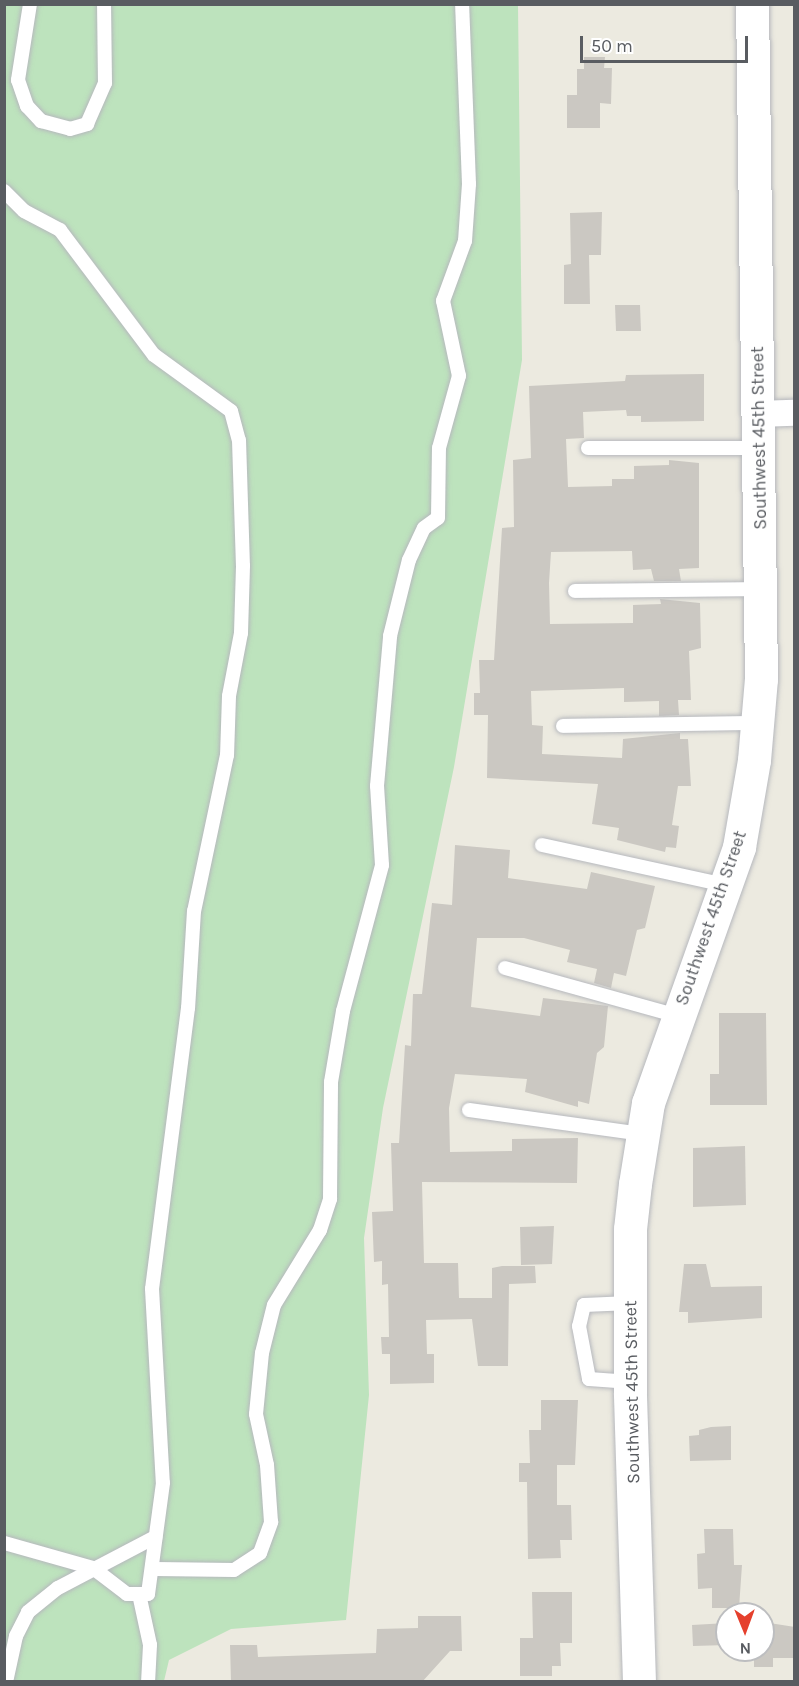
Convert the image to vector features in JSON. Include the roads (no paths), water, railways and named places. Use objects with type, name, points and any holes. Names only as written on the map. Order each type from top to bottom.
[{"type":"street","name":"Southwest 45th Street","points":[[639,1682],[631,1382],[630,1229],[648,1103],[739,847],[758,723],[759,448],[752,4]]},
{"type":"street","points":[[758,414],[795,413]]},
{"type":"lane","points":[[30,4],[18,80],[27,106],[42,121],[70,129],[87,124],[105,83],[104,4]]},
{"type":"lane","points":[[154,1569],[234,1570],[261,1553],[271,1522],[267,1465],[256,1414],[262,1353],[274,1305],[321,1230],[330,1199],[331,1082],[343,1011],[382,866],[377,786],[390,636],[409,560],[424,528],[438,518],[440,448],[459,376],[443,301],[465,241],[469,184],[462,4]]},
{"type":"lane","points":[[4,191],[24,211],[60,230],[154,355],[231,411],[239,440],[242,633],[229,696],[225,765],[194,911],[187,1019],[152,1289],[163,1483],[155,1537],[154,1569],[148,1594],[127,1594],[93,1568],[4,1543]]},
{"type":"lane","points":[[588,448],[759,448]]},
{"type":"lane","points":[[575,591],[760,589]]},
{"type":"lane","points":[[562,726],[758,723]]},
{"type":"lane","points":[[542,845],[726,885]]},
{"type":"lane","points":[[505,968],[678,1016]]},
{"type":"lane","points":[[470,1110],[643,1134]]},
{"type":"lane","points":[[630,1303],[584,1305],[579,1326],[589,1379],[631,1382]]},
{"type":"lane","points":[[6,1682],[16,1636],[28,1612],[93,1568],[155,1537]]},
{"type":"lane","points":[[139,1594],[150,1645],[148,1682]]}]
